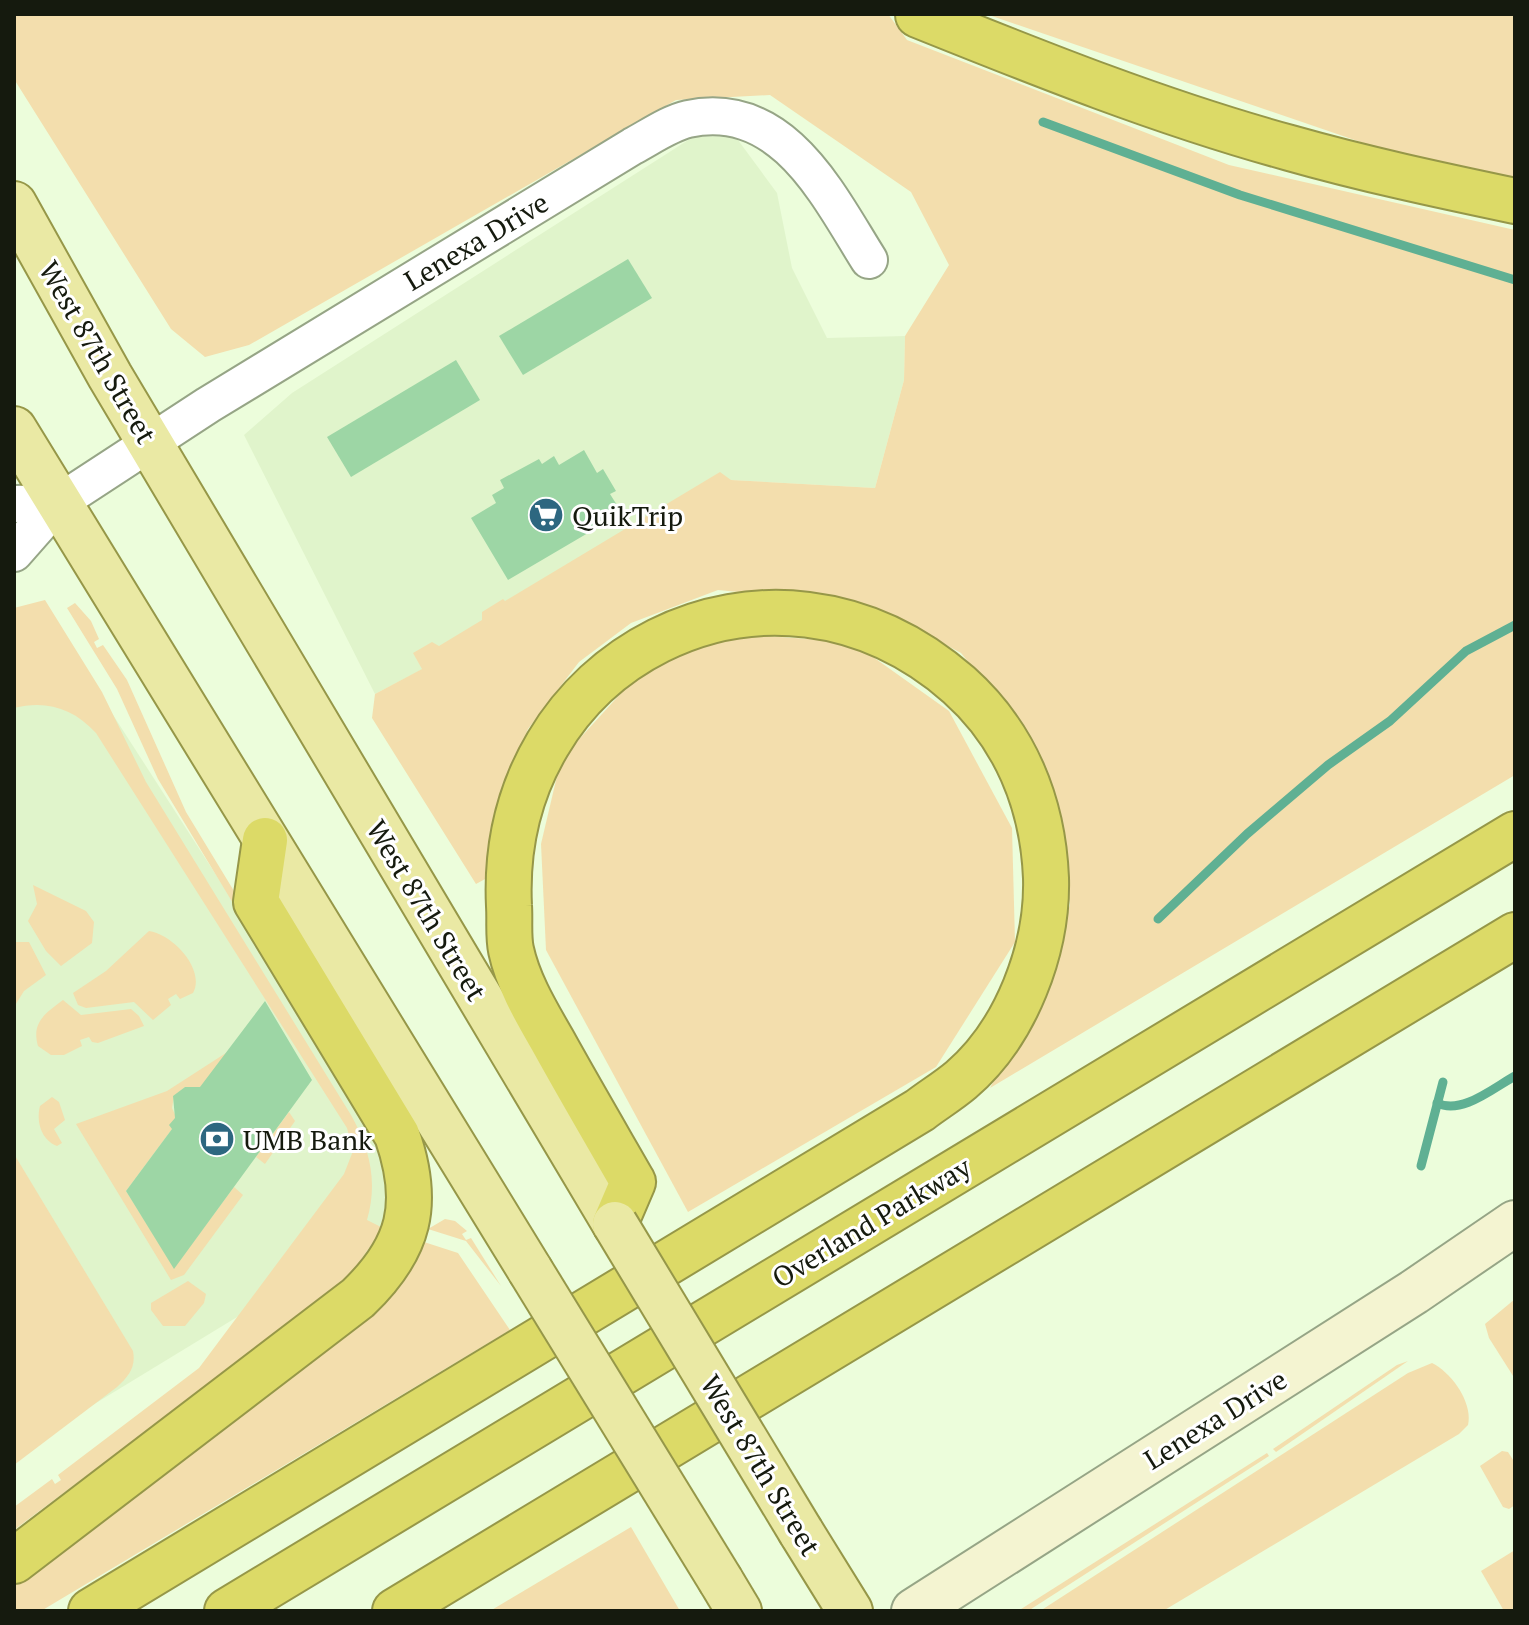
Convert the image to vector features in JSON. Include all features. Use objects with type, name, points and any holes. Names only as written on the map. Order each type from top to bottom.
[{"type":"highway","points":[[918,15],[1076,79],[1289,148],[1413,180],[1515,201]]},
{"type":"highway","points":[[91,1611],[920,1110],[963,1078],[991,1046],[1016,1006],[1043,932],[1045,854],[1038,816],[1026,775],[1005,738],[974,699],[911,648],[836,618],[781,613],[711,620],[641,651],[608,674],[578,701],[550,738],[531,773],[510,846],[511,950],[527,996],[633,1182],[615,1224]]},
{"type":"highway","name":"Overland Parkway","points":[[227,1611],[1515,834]]},
{"type":"highway","points":[[14,1561],[358,1298],[394,1259],[401,1244],[409,1210],[406,1161],[397,1135],[256,902],[265,840]]},
{"type":"highway","points":[[395,1611],[1515,935]]},
{"type":"highway","points":[[1314,1057],[1515,966]]},
{"type":"main road","name":"West 87th Street","points":[[14,204],[151,443],[615,1224],[850,1611]]},
{"type":"main road","points":[[14,429],[730,1596]]},
{"type":"street","name":"Lenexa Drive","points":[[14,553],[58,503],[208,405],[633,146],[685,120],[717,115],[744,121],[775,135],[808,164],[869,260]]},
{"type":"street","points":[[14,504],[58,503]]},
{"type":"street","name":"Lenexa Drive","points":[[914,1611],[1401,1301],[1515,1223]]},
{"type":"shaded area","points":[[14,14],[888,14],[907,40],[1229,165],[1515,230],[1515,775],[990,1088],[1040,995],[1070,905],[1055,805],[1024,731],[961,653],[886,613],[800,598],[718,590],[631,623],[579,662],[528,729],[495,814],[487,878],[476,884],[372,718],[375,694],[422,669],[413,653],[432,642],[439,646],[482,620],[482,612],[720,472],[731,480],[875,488],[904,380],[905,336],[949,265],[911,192],[770,95],[676,100],[249,345],[205,357],[171,329],[14,79]]},
{"type":"shaded area","points":[[986,14],[1515,14],[1515,178],[1416,161]]},
{"type":"shaded area","points":[[735,136],[777,193],[792,268],[827,338],[905,336],[904,380],[875,488],[731,480],[423,669],[375,694],[244,435],[292,393],[693,137]]},
{"type":"shaded area","points":[[45,600],[102,692],[146,782],[351,1115],[363,1140],[372,1179],[367,1220],[383,1228],[351,1274],[326,1297],[14,1530],[14,1507],[52,1479],[55,1484],[61,1480],[58,1475],[199,1368],[344,1174],[353,1151],[347,1128],[96,733],[78,717],[58,708],[37,705],[14,708],[14,608]]},
{"type":"shaded area","points":[[75,603],[91,621],[99,639],[94,642],[97,648],[103,645],[127,680],[186,812],[254,924],[251,933],[158,779],[117,689],[67,608]]},
{"type":"shaded area","points":[[736,634],[852,642],[949,711],[1012,828],[1015,942],[936,1067],[688,1212],[546,950],[541,844],[561,759],[643,669]]},
{"type":"shaded area","points":[[68,645],[350,1083],[385,1161],[386,1204],[380,1230],[14,1453],[14,677]]},
{"type":"shaded area","points":[[33,885],[86,911],[94,922],[92,943],[61,966],[46,951],[28,921],[37,904]]},
{"type":"shaded area","points":[[149,931],[167,939],[184,954],[195,974],[193,993],[180,999],[176,994],[168,999],[171,1005],[153,1020],[134,1002],[86,1008],[78,1005],[73,993],[106,971]]},
{"type":"shaded area","points":[[14,942],[29,942],[46,975],[24,991],[14,1007]]},
{"type":"shaded area","points":[[63,1000],[81,1015],[131,1009],[144,1026],[98,1043],[92,1042],[89,1037],[80,1040],[82,1046],[64,1055],[51,1055],[38,1046],[38,1024]]},
{"type":"shaded area","points":[[229,1051],[201,1090],[185,1087],[174,1096],[172,1108],[178,1121],[126,1191],[174,1268],[234,1187],[243,1195],[184,1275],[171,1280],[76,1124],[167,1091]]},
{"type":"shaded area","points":[[52,1097],[59,1102],[65,1120],[54,1129],[62,1143],[57,1146],[44,1135],[39,1118],[40,1106]]},
{"type":"shaded area","points":[[289,1112],[295,1121],[265,1164],[256,1157]]},
{"type":"shaded area","points":[[14,1154],[134,1357],[131,1371],[117,1387],[14,1465]]},
{"type":"shaded area","points":[[445,1219],[455,1221],[467,1231],[462,1234],[466,1240],[471,1238],[501,1286],[466,1241],[428,1229]]},
{"type":"shaded area","points":[[424,1242],[458,1253],[510,1330],[41,1611],[14,1611],[14,1577],[392,1293],[414,1266]]},
{"type":"shaded area","points":[[188,1281],[206,1294],[204,1303],[185,1326],[163,1326],[151,1310],[151,1303]]},
{"type":"shaded area","points":[[1515,1299],[1515,1379],[1489,1338],[1485,1324]]},
{"type":"shaded area","points":[[1408,1361],[1276,1452],[1273,1449],[1397,1365]]},
{"type":"shaded area","points":[[1432,1363],[1447,1374],[1464,1398],[1468,1425],[1459,1434],[1163,1611],[1040,1611],[1408,1373]]},
{"type":"shaded area","points":[[1502,1451],[1508,1452],[1515,1463],[1515,1505],[1509,1509],[1503,1507],[1480,1466]]},
{"type":"shaded area","points":[[1267,1453],[1269,1456],[1028,1611],[1018,1611]]},
{"type":"shaded area","points":[[631,1527],[680,1611],[490,1611]]},
{"type":"shaded area","points":[[1515,1550],[1515,1611],[1504,1611],[1481,1571]]},
{"type":"building","points":[[628,259],[652,298],[523,375],[499,336]]},
{"type":"building","points":[[456,360],[480,400],[351,477],[327,437]]},
{"type":"building","name":"QuikTrip","points":[[584,450],[597,473],[603,469],[616,491],[610,494],[622,513],[508,580],[471,518],[496,503],[492,495],[504,488],[500,480],[539,459],[542,464],[554,456],[559,465]]},
{"type":"building","name":"UMB Bank","points":[[265,1001],[312,1080],[174,1269],[126,1191],[172,1129],[169,1125],[175,1118],[173,1096],[185,1087],[200,1087]]},
{"type":"waterway","points":[[1043,122],[1240,195],[1515,280]]},
{"type":"waterway","points":[[1158,919],[1247,834],[1328,765],[1390,721],[1466,651],[1515,625]]},
{"type":"waterway","points":[[1437,1103],[1447,1106],[1467,1103],[1515,1076]]},
{"type":"waterway","points":[[1421,1166],[1443,1082]]},
{"type":"place","name":"QuikTrip","points":[[546,515]]},
{"type":"place","name":"UMB Bank","points":[[217,1139]]}]
